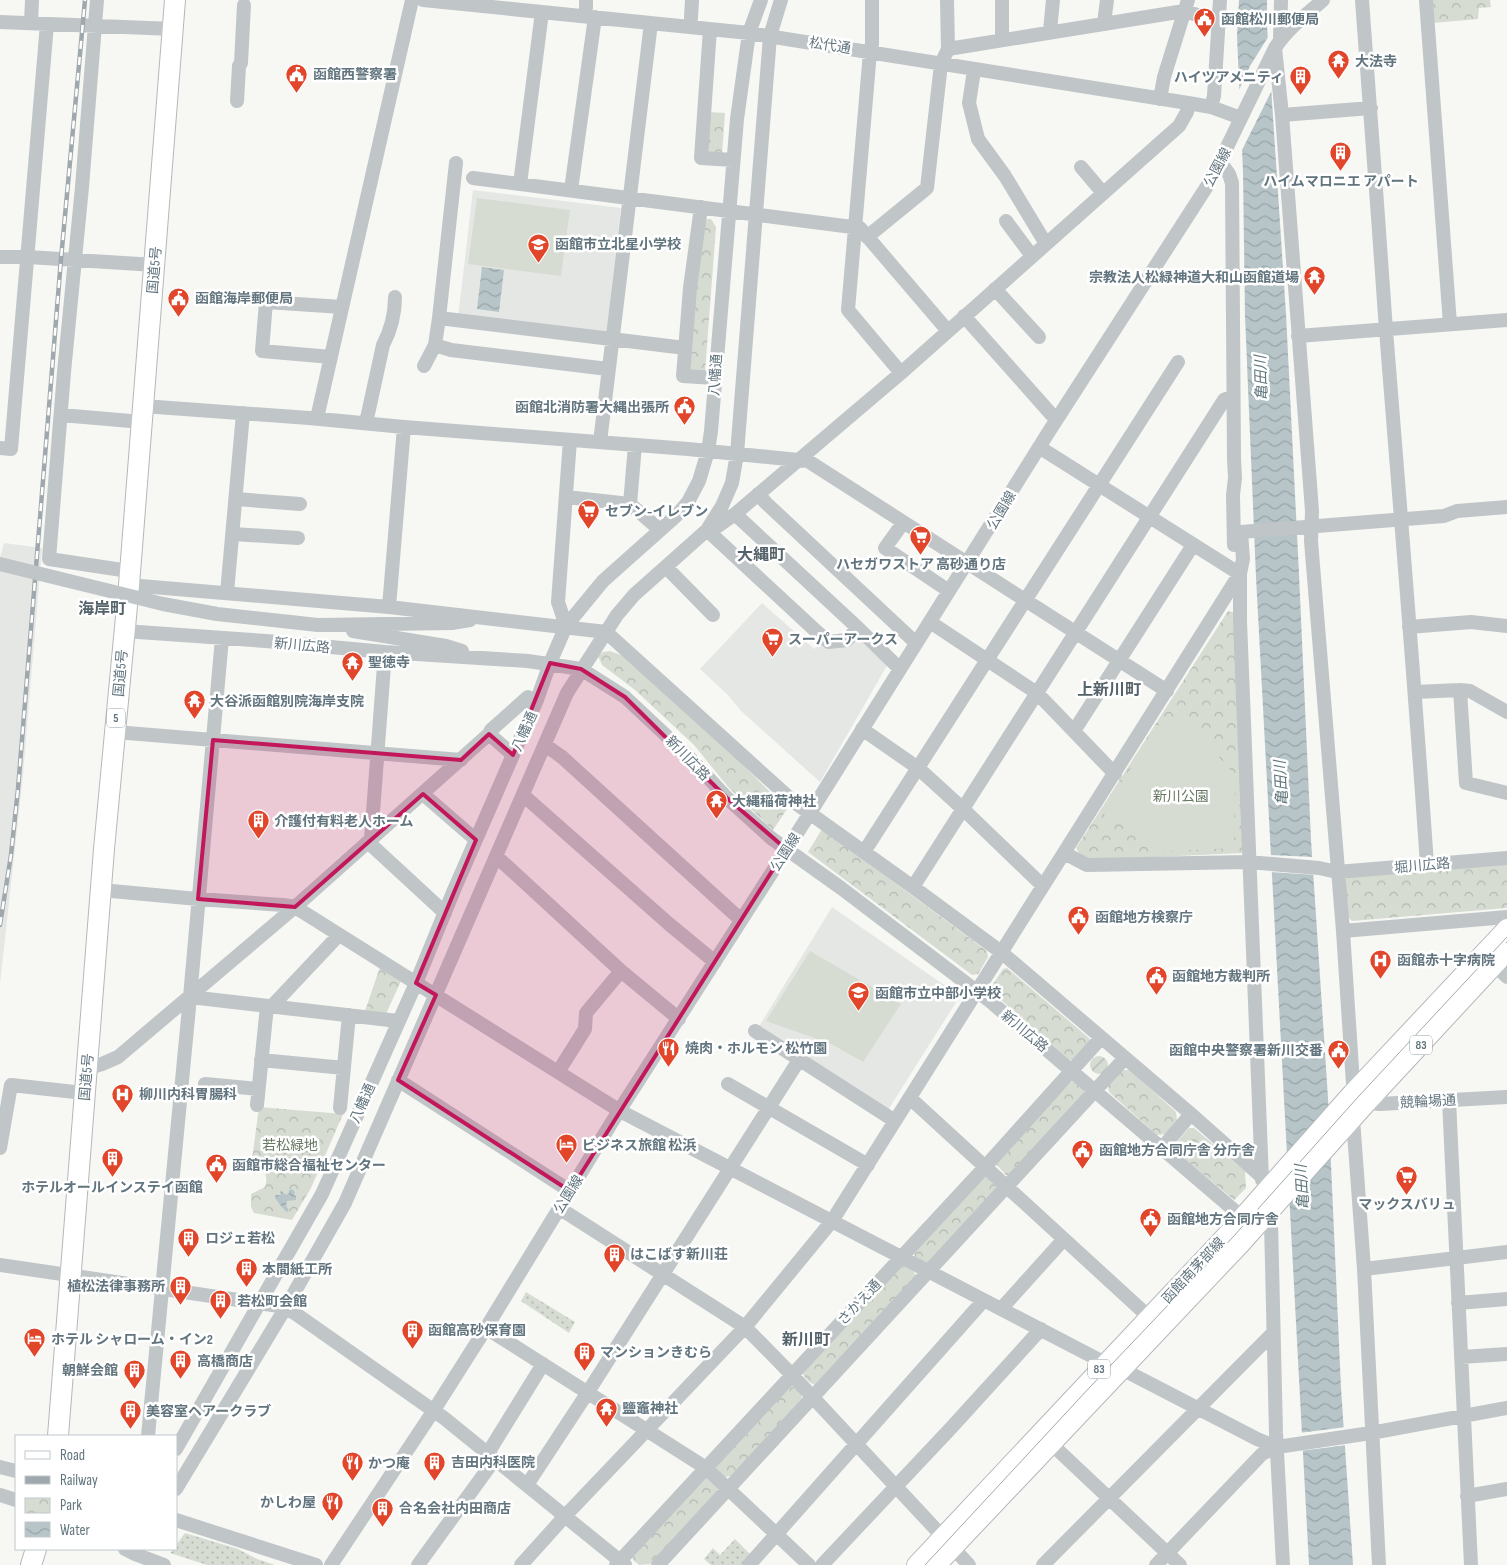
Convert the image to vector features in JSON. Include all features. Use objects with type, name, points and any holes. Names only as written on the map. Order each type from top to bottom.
[{"type":"highway","name":"国道5号","points":[[58,1435],[86,1068],[143,414],[175,0]]},
{"type":"highway","points":[[31,1565],[36,1550]]},
{"type":"main road","name":"函館南茅部線","points":[[1113,1366],[1149,1317],[1272,1185],[1352,1093],[1495,965],[1507,928]]},
{"type":"main road","name":"83","points":[[1272,1185],[1335,1139],[1507,952]]},
{"type":"main road","name":"函館南茅部線","points":[[916,1565],[947,1543],[1113,1366],[1269,1213],[1272,1185]]},
{"type":"main road","name":"函館南茅部線","points":[[938,1565],[947,1543]]},
{"type":"street","points":[[32,0],[32,23]]},
{"type":"street","points":[[98,0],[49,559],[129,578],[146,588],[390,606],[606,632],[794,802],[1001,952],[1272,1185]]},
{"type":"street","points":[[317,418],[412,0]]},
{"type":"street","name":"松代通","points":[[423,0],[542,12],[589,8],[651,23],[770,36],[1160,98],[1211,107],[1237,116]]},
{"type":"street","points":[[691,18],[692,0]]},
{"type":"street","name":"八幡通","points":[[178,1446],[322,1194],[416,983],[537,700],[566,626],[603,581],[676,516],[688,502],[699,481],[708,451],[711,431],[737,119],[749,33],[761,0]]},
{"type":"street","name":"八幡通","points":[[178,1486],[286,1306],[345,1203],[567,693],[617,615],[634,595],[707,530],[722,506],[732,483],[737,454],[770,36],[781,0]]},
{"type":"street","points":[[872,0],[872,44],[848,310],[901,373]]},
{"type":"street","points":[[868,237],[927,188],[941,64],[948,49],[947,0]]},
{"type":"street","points":[[1002,0],[1002,39]]},
{"type":"street","points":[[1050,31],[1053,0]]},
{"type":"street","points":[[1104,23],[1107,0]]},
{"type":"street","points":[[1211,107],[1214,96],[1220,0]]},
{"type":"street","points":[[1281,0],[1275,48],[1282,115],[1312,511],[1310,540],[1343,931],[1353,1119],[1364,1269],[1378,1565]]},
{"type":"street","points":[[1275,48],[1323,0]]},
{"type":"street","points":[[1362,0],[1427,864]]},
{"type":"street","points":[[1426,0],[1450,324]]},
{"type":"street","points":[[237,101],[238,66],[241,63],[244,5]]},
{"type":"street","points":[[948,49],[1104,23],[1186,5],[1218,21]]},
{"type":"street","points":[[1160,98],[1164,77],[1186,5]]},
{"type":"street","points":[[572,190],[589,8]]},
{"type":"street","points":[[520,184],[542,12]]},
{"type":"street","points":[[0,22],[173,29]]},
{"type":"street","points":[[600,442],[651,23]]},
{"type":"street","points":[[0,448],[11,449],[47,24]]},
{"type":"street","points":[[710,29],[701,158],[733,160]]},
{"type":"street","name":"公園線","points":[[331,1565],[434,1410],[570,1190],[810,813],[1039,447],[1206,188],[1233,136],[1237,116],[1275,48]]},
{"type":"street","points":[[973,77],[969,103],[978,139],[1004,176],[1046,244]]},
{"type":"street","points":[[858,628],[847,640],[829,642],[707,530],[718,526],[734,514],[901,373],[1179,126],[1187,112],[1188,103]]},
{"type":"street","points":[[1282,115],[1371,108]]},
{"type":"street","points":[[1220,162],[1229,174],[1232,183],[1234,558],[1240,574]]},
{"type":"street","points":[[424,366],[435,345],[456,163]]},
{"type":"street","points":[[1081,166],[1102,193]]},
{"type":"street","points":[[473,178],[860,228],[948,331]]},
{"type":"street","points":[[701,207],[690,288],[683,376],[715,378]]},
{"type":"street","points":[[1006,221],[1032,256]]},
{"type":"street","points":[[0,257],[155,265]]},
{"type":"street","points":[[995,289],[1039,337]]},
{"type":"street","points":[[366,423],[383,345],[390,333],[395,309],[395,297]]},
{"type":"street","points":[[331,357],[262,352],[266,302],[342,307]]},
{"type":"street","points":[[964,316],[1051,414]]},
{"type":"street","points":[[439,318],[686,348]]},
{"type":"street","points":[[1298,336],[1507,320]]},
{"type":"street","points":[[435,345],[451,350],[608,369]]},
{"type":"street","points":[[864,852],[1178,362]]},
{"type":"street","points":[[913,887],[1224,400],[1233,396]]},
{"type":"street","points":[[61,415],[243,413],[808,461],[1167,691]]},
{"type":"street","points":[[227,593],[243,413]]},
{"type":"street","points":[[390,606],[404,427]]},
{"type":"street","points":[[566,626],[558,602],[570,440]]},
{"type":"street","points":[[630,504],[635,445]]},
{"type":"street","points":[[1039,447],[1240,574]]},
{"type":"street","points":[[1235,478],[1240,494],[1245,531],[1240,574],[1248,862],[1272,1185]]},
{"type":"street","points":[[758,494],[916,643]]},
{"type":"street","points":[[566,497],[630,504],[660,530]]},
{"type":"street","points":[[236,499],[300,504]]},
{"type":"street","points":[[1245,531],[1444,516],[1457,511],[1507,507]]},
{"type":"street","points":[[734,514],[900,669]]},
{"type":"street","points":[[903,523],[886,548],[949,591]]},
{"type":"street","points":[[232,534],[298,538]]},
{"type":"street","points":[[1074,731],[1193,545]]},
{"type":"street","points":[[0,564],[172,606],[217,614],[318,624],[446,646],[483,658]]},
{"type":"street","points":[[666,567],[713,615]]},
{"type":"street","points":[[521,1565],[745,1327],[832,1221],[1240,574]]},
{"type":"street","points":[[318,624],[452,623],[487,617]]},
{"type":"street","points":[[930,622],[1037,692],[1115,774]]},
{"type":"street","points":[[1409,627],[1471,622],[1507,626]]},
{"type":"street","name":"新川広路","points":[[124,631],[550,663],[581,669],[598,678],[625,697],[688,756],[727,798],[771,838],[977,991],[1242,1217]]},
{"type":"street","points":[[148,1435],[222,638]]},
{"type":"street","points":[[369,841],[378,753],[385,652]]},
{"type":"street","points":[[1415,692],[1460,690],[1470,692],[1507,712]]},
{"type":"street","points":[[1460,690],[1466,783],[1507,793]]},
{"type":"street","points":[[86,1068],[118,1057],[423,794],[528,697]]},
{"type":"street","points":[[862,730],[918,768],[1042,886]]},
{"type":"street","points":[[115,732],[461,760]]},
{"type":"street","points":[[489,734],[513,755]]},
{"type":"street","points":[[545,745],[562,757],[742,920]]},
{"type":"street","points":[[423,794],[476,840]]},
{"type":"street","points":[[523,795],[668,924],[715,962]]},
{"type":"street","points":[[369,841],[445,913]]},
{"type":"street","name":"堀川広路","points":[[1064,853],[1087,865],[1248,862],[1318,868],[1337,872],[1507,858]]},
{"type":"street","points":[[497,857],[621,971],[679,1019]]},
{"type":"street","points":[[101,890],[294,907],[620,1111],[928,1272],[1257,1439],[1277,1447]]},
{"type":"street","points":[[1343,931],[1507,917]]},
{"type":"street","points":[[257,1105],[261,1060],[270,1006],[339,935]]},
{"type":"street","points":[[558,1072],[585,1029],[586,1013],[621,971]]},
{"type":"street","points":[[190,996],[398,1021]]},
{"type":"street","points":[[340,1108],[349,1015]]},
{"type":"street","points":[[755,1031],[895,1121]]},
{"type":"street","name":"さかえ通","points":[[620,1564],[792,1374],[1102,1038]]},
{"type":"street","points":[[658,1565],[1125,1058]]},
{"type":"street","points":[[261,1060],[344,1068]]},
{"type":"street","points":[[527,1485],[799,1060]]},
{"type":"street","points":[[398,1080],[570,1190]]},
{"type":"street","points":[[205,1084],[258,1090]]},
{"type":"street","points":[[728,1084],[868,1165]]},
{"type":"street","points":[[0,1148],[11,1085],[84,1093]]},
{"type":"street","points":[[1352,1093],[1367,1103]]},
{"type":"street","name":"競輪場通","points":[[1367,1103],[1380,1104],[1507,1097]]},
{"type":"street","points":[[910,1098],[1149,1317]]},
{"type":"street","points":[[1449,1100],[1455,1259],[1471,1565]]},
{"type":"street","points":[[1162,1148],[1191,1114]]},
{"type":"street","points":[[559,1208],[745,1327],[792,1374],[812,1398],[969,1565]]},
{"type":"street","points":[[1242,1217],[1256,1217],[1269,1213],[1272,1334],[1283,1565]]},
{"type":"street","points":[[1001,1309],[1064,1239]]},
{"type":"street","points":[[1364,1269],[1507,1252]]},
{"type":"street","points":[[0,1265],[286,1306],[434,1410],[566,1515],[620,1564]]},
{"type":"street","points":[[1458,1303],[1507,1299]]},
{"type":"street","points":[[749,1565],[984,1300]]},
{"type":"street","points":[[486,1328],[706,1468],[809,1565]]},
{"type":"street","points":[[822,1565],[952,1428],[1041,1329]]},
{"type":"street","points":[[1043,1565],[1272,1334]]},
{"type":"street","points":[[1461,1357],[1507,1354]]},
{"type":"street","points":[[418,1565],[491,1456],[543,1364]]},
{"type":"street","points":[[1156,1565],[1262,1454],[1277,1447],[1371,1433],[1507,1408]]},
{"type":"street","points":[[1045,1439],[1180,1565]]},
{"type":"street","points":[[0,1467],[15,1471]]},
{"type":"street","points":[[1467,1496],[1507,1489]]},
{"type":"street","points":[[0,1495],[15,1500]]},
{"type":"street","points":[[178,1521],[316,1565]]},
{"type":"street","points":[[133,1553],[164,1565]]},
{"type":"highlighted area","points":[[550,663],[581,669],[598,678],[625,697],[727,798],[786,849],[570,1191],[398,1080],[436,995],[416,983],[476,840],[423,794],[295,907],[198,899],[213,740],[461,760],[489,734],[513,755]]},
{"type":"shaded area","name":"函館市立北星小学校","points":[[473,190],[621,208],[606,335],[458,318]]},
{"type":"shaded area","points":[[4,543],[42,548],[23,775],[0,984],[0,558]]},
{"type":"shaded area","points":[[762,603],[814,649],[823,640],[859,631],[889,662],[820,782],[740,710],[728,695],[700,669]]},
{"type":"shaded area","name":"函館市立中部小学校","points":[[832,907],[960,996],[888,1110],[758,1028]]},
{"type":"green space","points":[[1431,0],[1490,0],[1491,7],[1479,8],[1478,19],[1433,23]]},
{"type":"green space","points":[[709,112],[725,113],[722,154],[706,153]]},
{"type":"green space","points":[[477,198],[570,210],[561,276],[468,264]]},
{"type":"green space","points":[[704,219],[711,219],[716,227],[705,372],[690,371],[694,286]]},
{"type":"green space","name":"新川公園","points":[[1228,611],[1234,613],[1243,853],[1091,860],[1081,857],[1076,848]]},
{"type":"green space","points":[[610,651],[621,655],[708,730],[787,809],[773,830],[729,788],[694,745],[635,690],[602,665],[598,656],[603,652]]},
{"type":"green space","points":[[1169,717],[1183,717],[1235,775],[1234,848],[1165,851],[1102,813],[1161,721]]},
{"type":"green space","points":[[822,829],[987,951],[988,957],[978,974],[972,975],[808,852]]},
{"type":"green space","points":[[1507,864],[1507,908],[1352,921],[1347,916],[1343,878]]},
{"type":"green space","points":[[810,951],[901,1004],[863,1062],[831,1044],[766,1021]]},
{"type":"green space","points":[[380,967],[401,981],[385,1016],[364,1014]]},
{"type":"green space","points":[[1007,968],[1089,1038],[1091,1044],[1076,1060],[1069,1060],[992,992],[991,987],[1003,969]]},
{"type":"green space","points":[[1099,1056],[1105,1059],[1108,1065],[1105,1071],[1099,1074],[1093,1071],[1090,1065],[1093,1059]]},
{"type":"green space","points":[[1123,1070],[1130,1070],[1176,1112],[1177,1120],[1166,1134],[1157,1135],[1109,1092],[1108,1086]]},
{"type":"green space","points":[[1075,1081],[1084,1090],[1084,1095],[1011,1175],[1006,1175],[997,1165],[997,1160],[1071,1082]]},
{"type":"green space","name":"若松緑地","points":[[259,1107],[343,1114],[311,1188],[292,1220],[254,1213],[251,1207],[251,1194],[265,1187],[266,1180],[263,1169],[251,1167]]},
{"type":"green space","points":[[1189,1128],[1194,1128],[1245,1171],[1246,1188],[1234,1200],[1176,1152],[1175,1144]]},
{"type":"green space","points":[[987,1177],[996,1185],[997,1190],[927,1264],[915,1257],[914,1252],[983,1178]]},
{"type":"green space","points":[[904,1266],[914,1272],[916,1276],[815,1385],[809,1381],[802,1370],[900,1267]]},
{"type":"green space","points":[[526,1292],[575,1322],[569,1333],[521,1301]]},
{"type":"green space","points":[[792,1386],[801,1393],[802,1399],[731,1476],[725,1477],[716,1468],[717,1461],[787,1387]]},
{"type":"green space","points":[[705,1477],[708,1477],[718,1486],[718,1490],[651,1564],[639,1565],[633,1560],[632,1556]]},
{"type":"green space","points":[[185,1533],[238,1549],[257,1559],[275,1565],[207,1565],[170,1553],[173,1550],[178,1550],[178,1542]]},
{"type":"green space","points":[[735,1539],[751,1555],[742,1565],[711,1565],[704,1559],[713,1548],[720,1555]]},
{"type":"water","name":"亀田川","points":[[1239,0],[1267,0],[1267,26],[1286,314],[1311,840],[1328,1098],[1341,1388],[1353,1565],[1309,1565],[1256,577],[1245,316],[1243,172],[1237,36]]},
{"type":"water","points":[[482,267],[504,270],[499,312],[477,309]]},
{"type":"water","points":[[292,1189],[295,1192],[296,1200],[287,1201],[286,1206],[289,1210],[287,1212],[275,1197],[276,1195],[281,1195],[280,1190],[286,1195]]},
{"type":"pier","points":[[1270,34],[1273,88],[1239,156],[1237,92],[1250,66]]},
{"type":"pier","points":[[1269,855],[1314,857],[1316,875],[1270,872]]},
{"type":"pier","points":[[1346,1427],[1347,1445],[1300,1451],[1299,1433]]},
{"type":"tram line","points":[[925,1565],[1090,1387],[1233,1237],[1358,1097],[1507,937]]},
{"type":"railway","points":[[0,925],[11,855],[18,789],[61,259],[85,0]]},
{"type":"place","name":"函館松川郵便局","points":[[1205,38]]},
{"type":"place","name":"大法寺","points":[[1339,80]]},
{"type":"place","name":"函館西警察署","points":[[297,93]]},
{"type":"place","name":"ハイツアメニティ","points":[[1300,96]]},
{"type":"place","name":"ハイムマロニエ アパート","points":[[1341,172]]},
{"type":"place","name":"函館市立北星小学校","points":[[539,263]]},
{"type":"place","name":"宗教法人松緑神道大和山函館道場","points":[[1315,296]]},
{"type":"place","name":"函館海岸郵便局","points":[[179,317]]},
{"type":"place","name":"函館北消防署大縄出張所","points":[[685,426]]},
{"type":"place","name":"セブン-イレブン","points":[[589,530]]},
{"type":"place","name":"ハセガワストア 高砂通り店","points":[[921,555]]},
{"type":"place","name":"スーパーアークス","points":[[772,658]]},
{"type":"place","name":"聖徳寺","points":[[352,681]]},
{"type":"place","name":"大谷派函館別院海岸支院","points":[[194,720]]},
{"type":"place","name":"大縄稲荷神社","points":[[716,820]]},
{"type":"place","name":"介護付有料老人ホーム","points":[[258,840]]},
{"type":"place","name":"函館地方検察庁","points":[[1079,936]]},
{"type":"place","name":"函館赤十字病院","points":[[1381,979]]},
{"type":"place","name":"函館地方裁判所","points":[[1156,995]]},
{"type":"place","name":"函館市立中部小学校","points":[[859,1012]]},
{"type":"place","name":"焼肉・ホルモン 松竹園","points":[[669,1067]]},
{"type":"place","name":"函館中央警察署新川交番","points":[[1339,1069]]},
{"type":"place","name":"柳川内科胃腸科","points":[[123,1113]]},
{"type":"place","name":"ビジネス旅館 松浜","points":[[566,1164]]},
{"type":"place","name":"函館地方合同庁舎 分庁舎","points":[[1083,1169]]},
{"type":"place","name":"ホテルオールインステイ函館","points":[[112,1178]]},
{"type":"place","name":"函館市総合福祉センター","points":[[216,1184]]},
{"type":"place","name":"マックスバリュ","points":[[1407,1195]]},
{"type":"place","name":"函館地方合同庁舎","points":[[1151,1238]]},
{"type":"place","name":"ロジェ若松","points":[[189,1257]]},
{"type":"place","name":"はこばす新川荘","points":[[614,1273]]},
{"type":"place","name":"本間紙工所","points":[[246,1288]]},
{"type":"place","name":"植松法律事務所","points":[[181,1305]]},
{"type":"place","name":"若松町会館","points":[[221,1320]]},
{"type":"place","name":"函館高砂保育園","points":[[412,1349]]},
{"type":"place","name":"ホテル シャローム・イン2","points":[[35,1358]]},
{"type":"place","name":"マンションきむら","points":[[584,1371]]},
{"type":"place","name":"高橋商店","points":[[181,1380]]},
{"type":"place","name":"朝鮮会館","points":[[134,1389]]},
{"type":"place","name":"鹽竈神社","points":[[606,1427]]},
{"type":"place","name":"美容室ヘアークラブ","points":[[130,1430]]},
{"type":"place","name":"吉田内科医院","points":[[435,1481]]},
{"type":"place","name":"かつ庵","points":[[352,1482]]},
{"type":"place","name":"かしわ屋","points":[[332,1521]]},
{"type":"place","name":"合名会社内田商店","points":[[383,1527]]},
{"type":"district","name":"大縄町","points":[[761,554]]},
{"type":"district","name":"海岸町","points":[[102,608]]},
{"type":"district","name":"上新川町","points":[[1109,689]]},
{"type":"district","name":"新川町","points":[[806,1339]]}]
